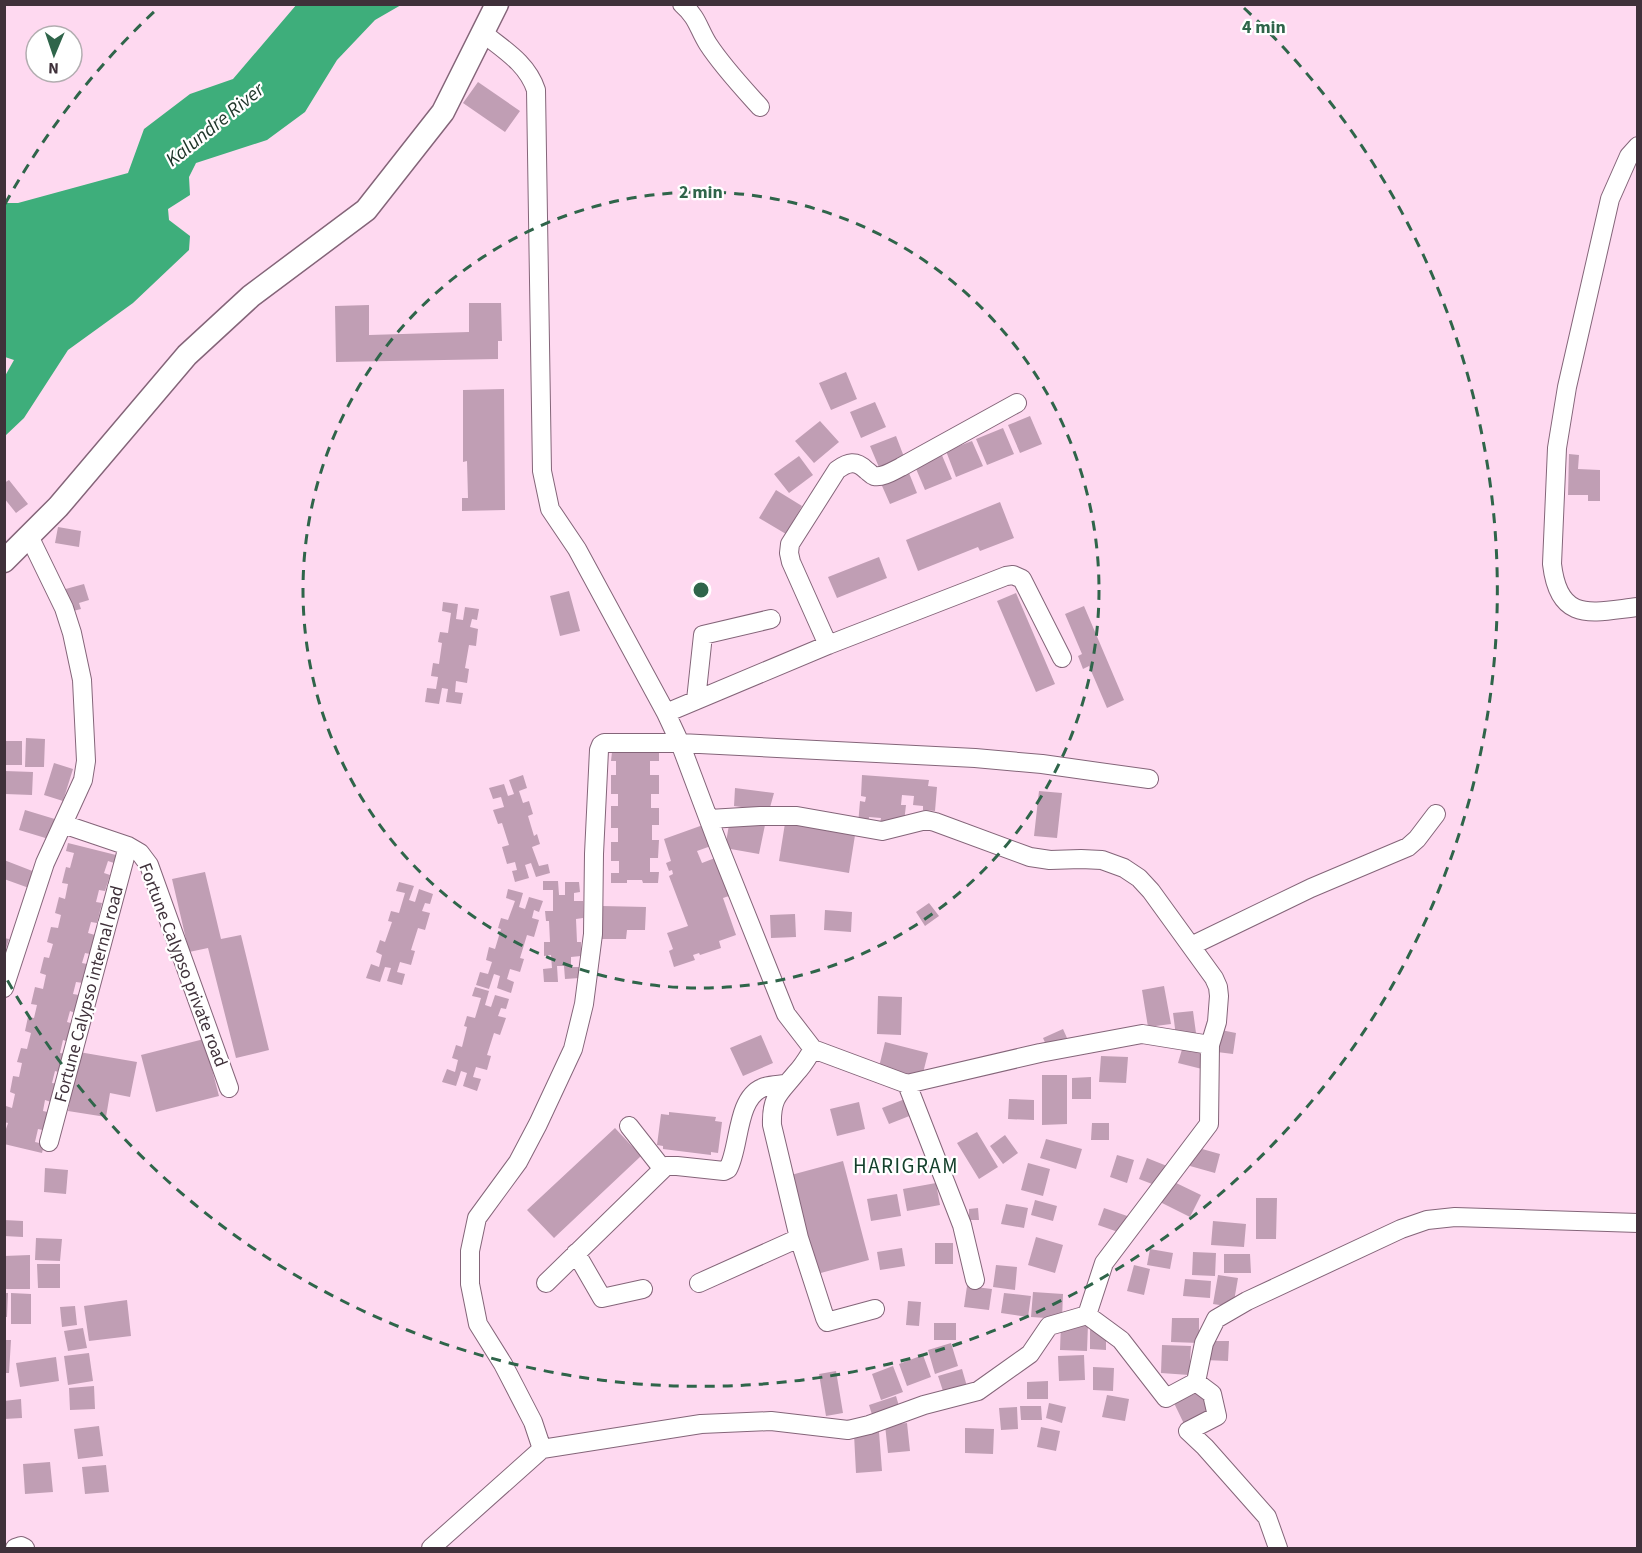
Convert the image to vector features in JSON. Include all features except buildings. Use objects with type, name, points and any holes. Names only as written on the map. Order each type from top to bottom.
[{"type":"main road","points":[[4,561],[58,507],[187,355],[251,296],[366,210],[443,112],[497,4]]},
{"type":"street","points":[[682,4],[691,12],[707,42],[728,70],[760,107]]},
{"type":"street","points":[[483,33],[522,65],[532,77],[536,90],[542,471],[550,509],[577,549],[666,713],[680,743],[786,1014],[813,1048],[907,1084],[1040,1053],[1142,1034],[1210,1045]]},
{"type":"street","points":[[1638,146],[1629,156],[1610,200],[1567,387],[1557,448],[1552,564],[1554,581],[1559,592],[1571,607],[1589,612],[1638,607]]},
{"type":"street","points":[[828,645],[789,553],[790,543],[837,471],[853,462],[860,464],[871,475],[883,475],[1017,403]]},
{"type":"street","points":[[4,988],[45,863],[83,780],[86,761],[82,680],[72,633],[64,608],[30,536]]},
{"type":"street","points":[[666,713],[828,645],[1012,575],[1022,579],[1062,658]]},
{"type":"street","points":[[696,700],[703,635],[771,619]]},
{"type":"street","points":[[542,1449],[533,1422],[508,1373],[478,1324],[470,1284],[470,1251],[477,1218],[518,1162],[573,1049],[584,1004],[593,934],[594,854],[600,745],[604,743],[680,743],[975,758],[1042,764],[1149,779]]},
{"type":"street","points":[[1191,946],[1311,888],[1408,847],[1436,814]]},
{"type":"street","points":[[709,819],[797,816],[882,831],[926,820],[1030,857],[1050,860],[1102,860],[1124,868],[1139,878],[1151,891],[1214,978],[1218,987],[1217,1022],[1210,1045],[1209,1124],[1104,1263],[1087,1315]]},
{"type":"street","name":"Fortune Calypso private road","points":[[63,824],[128,846],[140,853],[149,865],[229,1088]]},
{"type":"street","name":"Fortune Calypso internal road","points":[[50,1142],[128,846]]},
{"type":"street","points":[[813,1048],[775,1100],[772,1125],[799,1238],[827,1322],[875,1309]]},
{"type":"street","points":[[546,1283],[662,1168],[670,1165],[724,1171],[728,1169],[750,1099],[763,1087],[785,1084]]},
{"type":"street","points":[[907,1084],[962,1226],[975,1280]]},
{"type":"street","points":[[629,1126],[662,1168]]},
{"type":"street","points":[[1196,1382],[1204,1343],[1216,1320],[1246,1301],[1401,1229],[1427,1220],[1455,1217],[1638,1223]]},
{"type":"street","points":[[699,1283],[799,1238]]},
{"type":"street","points":[[576,1253],[602,1298],[643,1289]]},
{"type":"street","points":[[431,1548],[542,1449],[701,1424],[771,1421],[849,1430],[924,1405],[978,1391],[1030,1354],[1049,1326],[1087,1315]]},
{"type":"street","points":[[1087,1315],[1121,1340],[1166,1398],[1196,1382]]},
{"type":"street","points":[[1196,1382],[1212,1394],[1217,1416],[1188,1431],[1267,1517],[1278,1548]]},
{"type":"street","points":[[15,1548],[21,1546],[25,1548]]},
{"type":"water","name":"Kalundre River","points":[[297,4],[401,5],[375,20],[337,60],[305,112],[267,140],[196,163],[189,177],[190,195],[168,209],[169,220],[190,236],[189,250],[133,303],[68,350],[24,418],[5,436],[5,376],[14,360],[5,357],[5,203],[18,203],[128,173],[144,129],[190,94],[233,79]]},
{"type":"district","name":"HARIGRAM","points":[[906,1166]]}]
